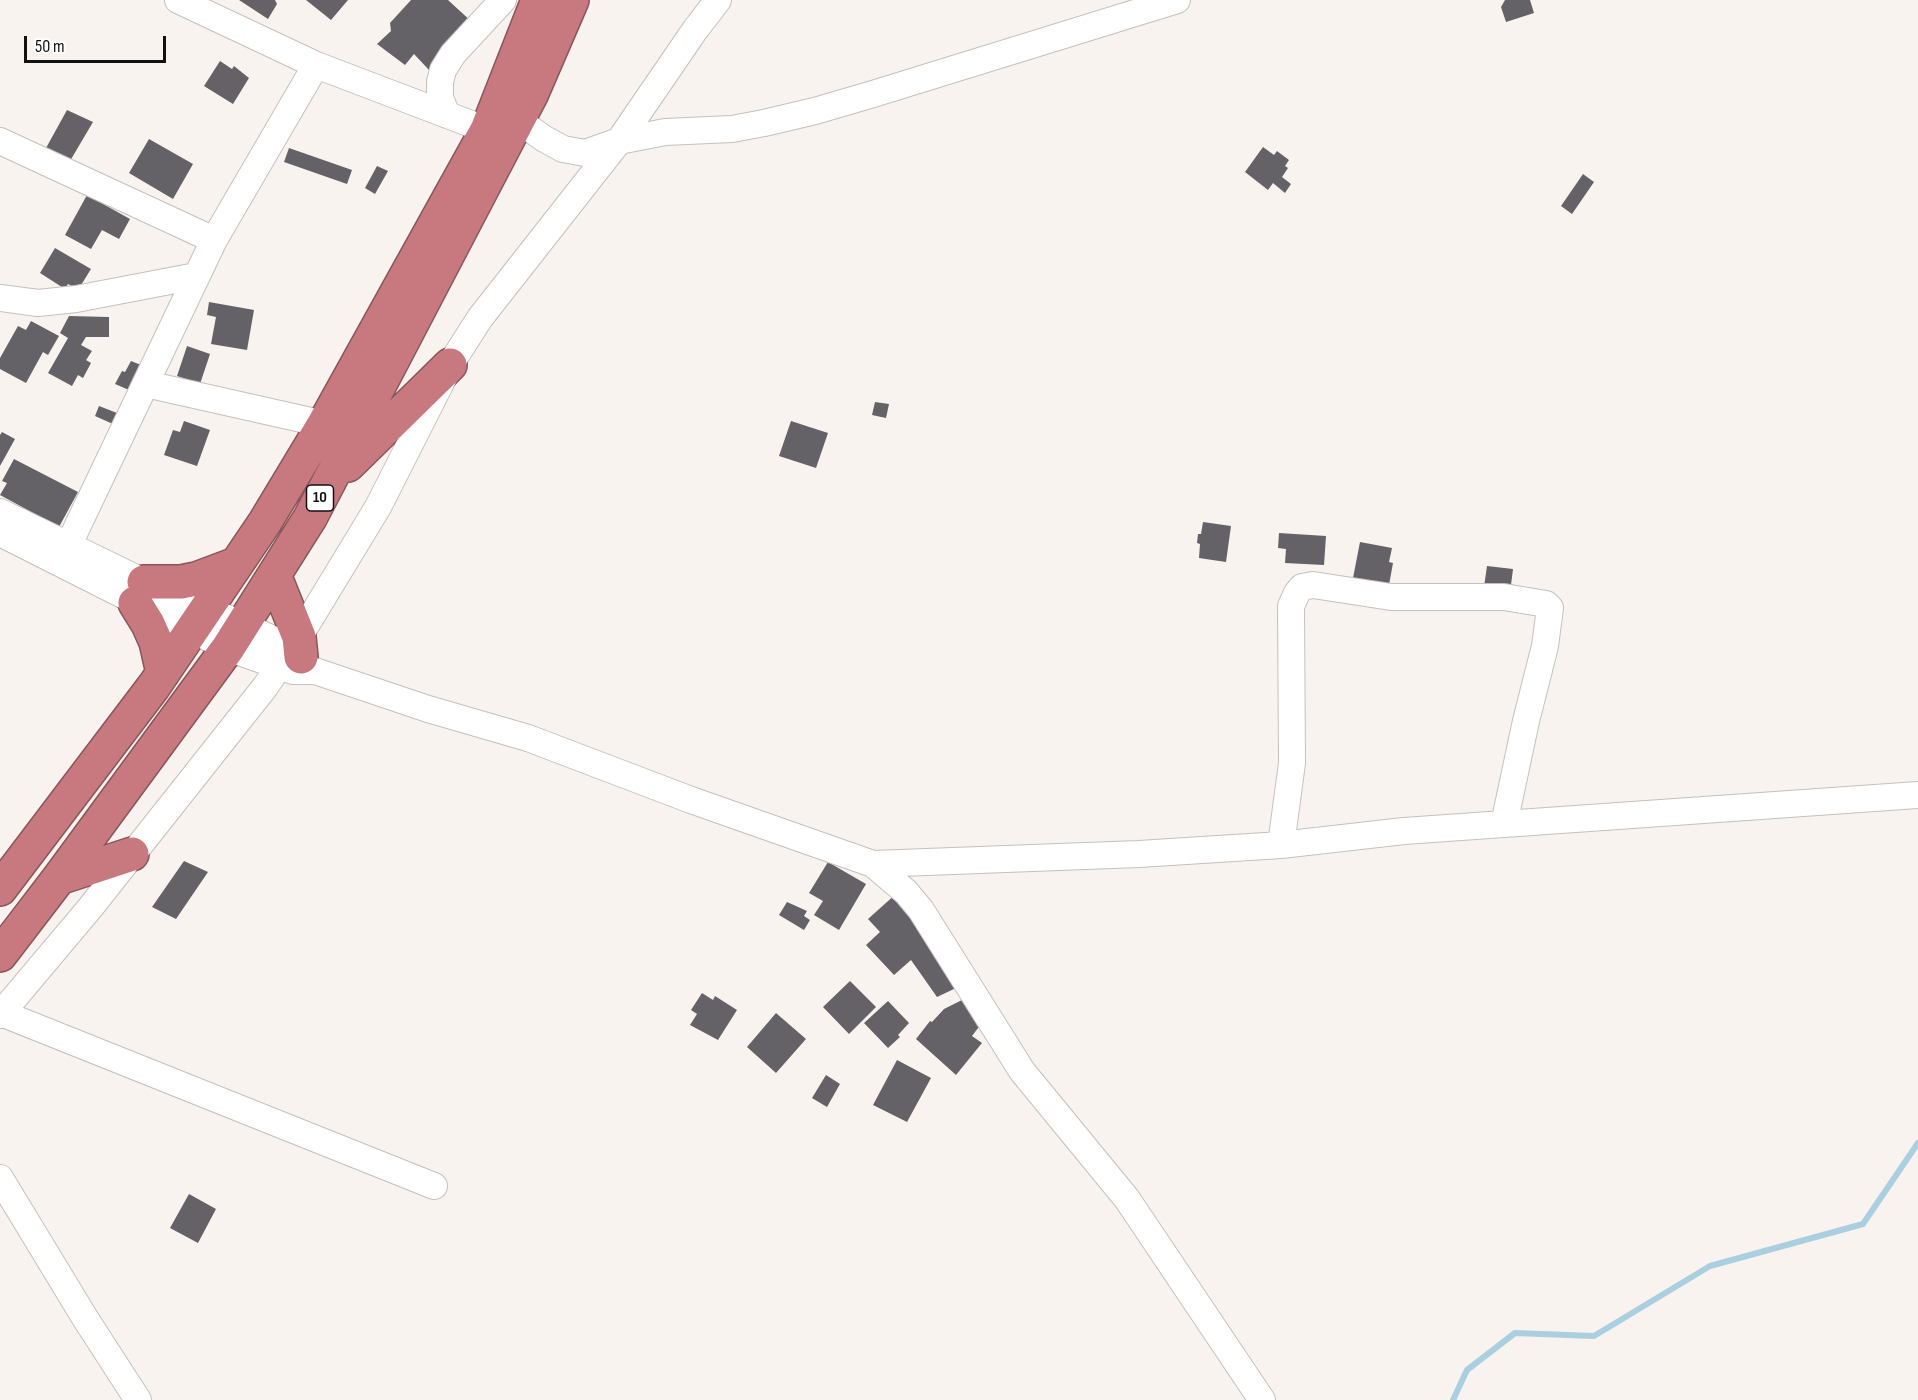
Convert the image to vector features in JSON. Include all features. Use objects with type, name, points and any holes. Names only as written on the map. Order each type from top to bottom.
[{"type":"highway","name":"10","points":[[0,889],[163,673],[200,620],[324,424],[487,130],[538,0]]},
{"type":"highway","name":"10","points":[[0,955],[235,637],[310,518],[531,95],[572,0]]},
{"type":"highway","points":[[327,485],[450,365]]},
{"type":"highway","points":[[163,673],[140,592],[196,579],[236,564]]},
{"type":"highway","points":[[274,577],[297,656]]},
{"type":"highway","points":[[59,878],[132,854]]},
{"type":"street","points":[[178,0],[316,65],[487,130]]},
{"type":"street","points":[[447,115],[440,98],[443,70],[453,54],[503,0]]},
{"type":"street","points":[[434,1186],[1,1014],[265,687],[297,656],[378,507],[450,365],[480,318],[619,141],[718,0]]},
{"type":"street","points":[[518,120],[543,138],[576,153],[664,132],[732,129],[815,111],[1177,0]]},
{"type":"street","points":[[64,554],[214,240],[316,65]]},
{"type":"street","points":[[0,141],[214,240]]},
{"type":"street","points":[[0,297],[38,303],[76,299],[196,276]]},
{"type":"street","points":[[146,384],[324,424]]},
{"type":"street","points":[[0,512],[64,554],[235,637],[297,656],[428,709],[528,738],[691,800],[873,864],[906,892],[921,910],[1017,1063],[1126,1199],[1262,1400]]},
{"type":"street","points":[[0,532],[64,554]]},
{"type":"street","points":[[1281,845],[1292,763],[1291,606],[1297,592],[1302,587],[1313,585],[1391,597],[1504,597],[1546,604],[1550,608],[1545,646],[1504,824]]},
{"type":"street","points":[[873,864],[1139,855],[1281,845],[1404,831],[1918,795]]},
{"type":"street","points":[[0,1178],[138,1400]]},
{"type":"building","points":[[239,0],[275,0],[277,4],[268,19]]},
{"type":"building","points":[[306,0],[348,0],[331,20]]},
{"type":"building","points":[[411,0],[448,0],[473,23],[429,70],[414,54],[405,65],[377,44],[391,31],[390,23]]},
{"type":"building","points":[[1505,0],[1530,0],[1534,13],[1506,22],[1501,7]]},
{"type":"building","points":[[220,61],[232,69],[234,66],[249,78],[233,104],[204,86]]},
{"type":"building","points":[[67,110],[93,122],[70,161],[46,148]]},
{"type":"building","points":[[149,139],[193,164],[173,199],[129,173]]},
{"type":"building","points":[[1263,147],[1274,155],[1277,151],[1289,160],[1285,166],[1288,168],[1282,177],[1291,184],[1285,193],[1273,183],[1268,190],[1245,172]]},
{"type":"building","points":[[289,148],[352,170],[347,184],[284,162]]},
{"type":"building","points":[[377,166],[388,171],[375,194],[365,188]]},
{"type":"building","points":[[1583,174],[1594,182],[1572,214],[1561,206]]},
{"type":"building","points":[[87,195],[130,219],[119,239],[102,230],[91,249],[65,235]]},
{"type":"building","points":[[55,248],[91,269],[78,290],[68,284],[65,289],[40,273]]},
{"type":"building","points":[[209,302],[254,310],[247,350],[211,344],[216,317],[207,315]]},
{"type":"building","points":[[69,316],[109,317],[109,337],[86,337],[81,345],[92,351],[86,360],[91,363],[83,378],[78,375],[72,386],[48,373],[68,338],[60,333]]},
{"type":"building","points":[[31,321],[59,336],[48,355],[43,352],[26,383],[0,369],[0,358],[18,326],[26,330]]},
{"type":"building","points":[[187,346],[210,354],[200,384],[177,376]]},
{"type":"building","points":[[131,361],[141,365],[129,390],[115,384]]},
{"type":"building","points":[[875,402],[889,404],[886,418],[872,415]]},
{"type":"building","points":[[99,406],[117,413],[113,424],[95,416]]},
{"type":"building","points":[[184,421],[210,430],[197,466],[164,455],[173,430],[180,432]]},
{"type":"building","points":[[791,421],[828,433],[816,468],[779,456]]},
{"type":"building","points":[[2,432],[15,439],[0,466],[0,435]]},
{"type":"building","points":[[14,459],[78,492],[59,527],[0,495],[7,483],[2,481]]},
{"type":"building","points":[[1203,522],[1231,526],[1226,562],[1199,558],[1198,534],[1201,534]]},
{"type":"building","points":[[1279,533],[1326,536],[1324,565],[1285,563],[1286,549],[1278,548]]},
{"type":"building","points":[[1360,542],[1392,548],[1389,562],[1393,563],[1389,585],[1353,578]]},
{"type":"building","points":[[1487,566],[1513,569],[1511,585],[1496,583],[1495,588],[1484,587]]},
{"type":"building","points":[[184,861],[208,872],[176,919],[152,907]]},
{"type":"building","points":[[828,862],[866,884],[839,930],[814,915],[823,901],[809,893]]},
{"type":"building","points":[[897,893],[956,988],[937,997],[911,960],[894,975],[866,945],[880,932],[868,919]]},
{"type":"building","points":[[787,902],[807,911],[804,916],[810,920],[804,930],[779,915]]},
{"type":"building","points":[[850,981],[876,1007],[849,1034],[823,1007]]},
{"type":"building","points":[[702,993],[713,1000],[715,996],[737,1010],[718,1040],[690,1025],[697,1014],[691,1010]]},
{"type":"building","points":[[962,1000],[981,1024],[972,1036],[982,1043],[956,1075],[916,1039],[930,1021],[932,1022],[944,1009]]},
{"type":"building","points":[[888,1001],[909,1023],[898,1035],[900,1037],[888,1048],[864,1023]]},
{"type":"building","points":[[776,1013],[806,1039],[776,1073],[747,1047]]},
{"type":"building","points":[[897,1060],[931,1078],[907,1122],[873,1105]]},
{"type":"building","points":[[826,1075],[840,1084],[827,1107],[812,1098]]},
{"type":"building","points":[[189,1194],[216,1209],[198,1243],[170,1228]]},
{"type":"waterway","points":[[1453,1400],[1467,1370],[1515,1333],[1594,1336],[1710,1266],[1863,1224],[1918,1143]]}]
